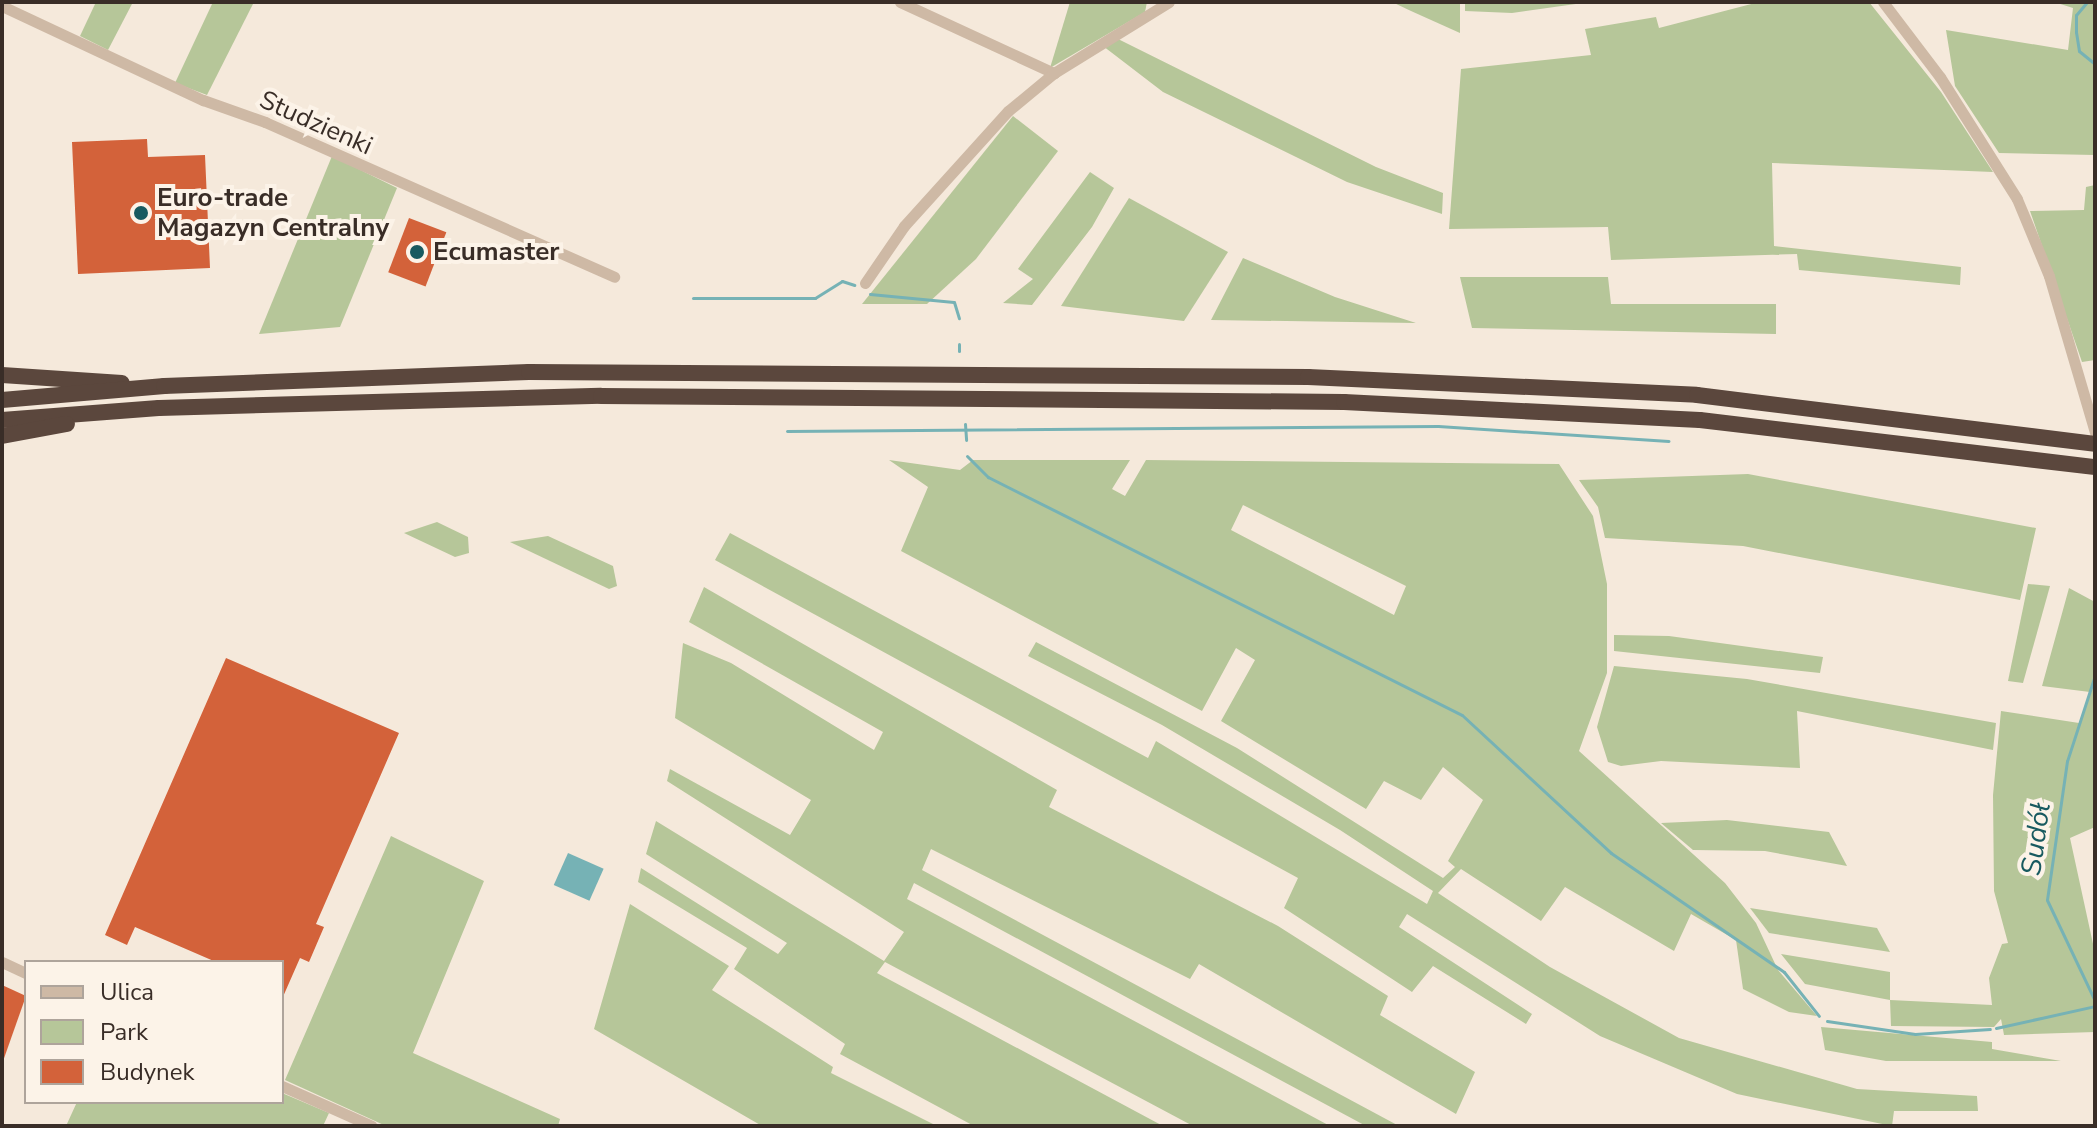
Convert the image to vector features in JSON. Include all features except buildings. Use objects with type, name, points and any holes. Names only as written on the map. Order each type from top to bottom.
[{"type":"highway","points":[[2,400],[164,386],[529,372],[1443,380],[1816,405],[2095,444]]},
{"type":"highway","points":[[2,375],[164,386]]},
{"type":"highway","points":[[2,420],[159,408],[601,396],[1360,403],[1700,420],[2042,458],[2095,467]]},
{"type":"highway","points":[[2,436],[159,408]]},
{"type":"street","points":[[900,2],[1054,73]]},
{"type":"street","points":[[865,283],[968,151],[1054,73],[1169,2]]},
{"type":"street","points":[[1883,2],[1993,156],[2027,221],[2095,432]]},
{"type":"street","name":"Studzienki","points":[[2,6],[203,100],[265,122],[398,186],[614,277]]},
{"type":"street","points":[[2,962],[24,972]]},
{"type":"street","points":[[284,1087],[372,1126]]},
{"type":"green space","points":[[96,2],[133,2],[108,50],[80,36]]},
{"type":"green space","points":[[213,2],[254,2],[207,95],[175,83]]},
{"type":"green space","points":[[1070,2],[1147,2],[1145,12],[1050,68]]},
{"type":"green space","points":[[1392,2],[1460,2],[1460,33],[1411,11]]},
{"type":"green space","points":[[1465,2],[1590,2],[1512,13],[1465,11]]},
{"type":"green space","points":[[1759,2],[1869,2],[1941,92],[1993,172],[1772,163],[1774,246],[1961,267],[1960,285],[1799,270],[1797,254],[1611,260],[1608,227],[1449,229],[1461,69],[1591,55],[1585,29],[1656,17],[1659,28]]},
{"type":"green space","points":[[2054,2],[2095,2],[2095,155],[1999,153],[1955,86],[1946,30],[2068,50],[2073,8]]},
{"type":"green space","points":[[1114,37],[1376,167],[1443,193],[1442,214],[1347,182],[1163,92],[1103,46]]},
{"type":"green space","points":[[1013,116],[1058,151],[976,259],[927,304],[862,304]]},
{"type":"green space","points":[[332,156],[397,188],[340,327],[259,334]]},
{"type":"green space","points":[[1090,172],[1114,188],[1092,227],[1032,305],[1003,303],[1033,279],[1018,269]]},
{"type":"green space","points":[[2095,185],[2095,360],[2082,362],[2030,211],[2084,210],[2086,187]]},
{"type":"green space","points":[[1129,198],[1228,252],[1184,321],[1061,306]]},
{"type":"green space","points":[[1243,258],[1335,297],[1416,323],[1211,320]]},
{"type":"green space","points":[[1460,277],[1608,277],[1611,304],[1776,304],[1776,334],[1472,328]]},
{"type":"green space","points":[[889,460],[960,470],[973,460],[1130,460],[1112,489],[1125,496],[1146,460],[1559,464],[1593,516],[1607,584],[1607,673],[1579,751],[1725,883],[1756,923],[1778,970],[1817,1016],[1789,1012],[1743,989],[1736,940],[1691,914],[1674,951],[1565,887],[1541,921],[1461,869],[1438,893],[1550,967],[1679,1038],[1857,1089],[1977,1096],[1978,1111],[1894,1111],[1892,1126],[1737,1094],[1600,1036],[1407,914],[1399,927],[1532,1014],[1526,1024],[1433,966],[1412,992],[1284,908],[1298,878],[715,560],[730,533],[1148,758],[1156,741],[1427,904],[1433,891],[1340,830],[1162,725],[1028,656],[1036,642],[1237,748],[1443,878],[1455,867],[1448,861],[1483,800],[1443,767],[1421,800],[1384,781],[1366,809],[1221,721],[1255,660],[1236,648],[1202,711],[901,551],[928,487]],"holes":[[[1243,505],[1406,586],[1394,615],[1231,530]]]},
{"type":"green space","points":[[1748,474],[2036,528],[2020,600],[1743,546],[1605,538],[1598,507],[1579,480]]},
{"type":"green space","points":[[437,522],[468,537],[469,553],[455,557],[404,533]]},
{"type":"green space","points":[[548,536],[613,566],[617,586],[609,589],[510,542]]},
{"type":"green space","points":[[2028,584],[2050,586],[2023,683],[2008,681]]},
{"type":"green space","points":[[704,587],[1057,790],[1049,807],[1278,926],[1388,996],[1380,1015],[1475,1072],[1456,1114],[1199,964],[1190,979],[931,849],[922,870],[1399,1126],[1366,1126],[914,883],[907,899],[1330,1126],[1193,1126],[885,962],[877,973],[1163,1126],[974,1126],[840,1054],[845,1044],[734,969],[747,948],[638,882],[641,868],[778,954],[787,943],[646,854],[656,821],[884,961],[904,932],[667,781],[670,769],[790,835],[811,800],[675,718],[683,643],[731,663],[874,750],[883,732],[689,622]]},
{"type":"green space","points":[[2069,588],[2095,602],[2095,827],[2070,838],[2095,953],[2095,1032],[2004,1035],[2001,1019],[1994,1027],[1891,1026],[1890,1000],[1992,1005],[1989,978],[2002,944],[2008,943],[1994,891],[1993,795],[2001,711],[2079,723],[2090,692],[2042,686]]},
{"type":"green space","points":[[1614,635],[1669,636],[1823,657],[1820,673],[1614,651]]},
{"type":"green space","points":[[1614,666],[1747,679],[1996,723],[1993,750],[1797,711],[1800,768],[1661,761],[1621,766],[1608,762],[1597,727]]},
{"type":"green space","points":[[1727,820],[1829,832],[1847,866],[1765,851],[1693,850],[1661,823]]},
{"type":"green space","points":[[391,836],[484,881],[413,1053],[560,1119],[558,1126],[386,1126],[285,1080]]},
{"type":"green space","points":[[630,904],[729,966],[712,990],[833,1067],[831,1073],[937,1126],[762,1126],[594,1029]]},
{"type":"green space","points":[[1750,908],[1877,928],[1890,952],[1769,933]]},
{"type":"green space","points":[[1781,954],[1890,972],[1890,1000],[1805,984]]},
{"type":"green space","points":[[1821,1027],[1992,1042],[1992,1049],[2061,1061],[1886,1061],[1825,1050]]},
{"type":"green space","points":[[284,1094],[329,1113],[323,1126],[66,1126],[76,1104],[284,1104]]},
{"type":"water","points":[[568,853],[604,869],[589,901],[554,885]]},
{"type":"waterway","name":"Sudół","points":[[2087,2],[2076,15],[2076,32],[2079,51],[2095,64]]},
{"type":"waterway","name":"Sudół","points":[[2095,199],[2095,211]]},
{"type":"waterway","points":[[693,298],[815,298],[842,281],[854,285]]},
{"type":"waterway","points":[[870,294],[954,302],[959,318]]},
{"type":"waterway","points":[[959,344],[959,351]]},
{"type":"waterway","points":[[965,424],[966,440]]},
{"type":"waterway","points":[[787,431],[1438,426],[1669,441]]},
{"type":"waterway","points":[[967,456],[988,477],[1462,715],[1611,853],[1784,972],[1819,1016]]},
{"type":"waterway","name":"Sudół","points":[[2095,675],[2067,761],[2047,900],[2095,1001]]},
{"type":"waterway","points":[[1996,1028],[2095,1006]]},
{"type":"waterway","points":[[1827,1021],[1915,1034],[1990,1029]]},
{"type":"place","name":"Euro-trade Magazyn Centralny","points":[[141,213]]},
{"type":"place","name":"Ecumaster","points":[[417,252]]}]
